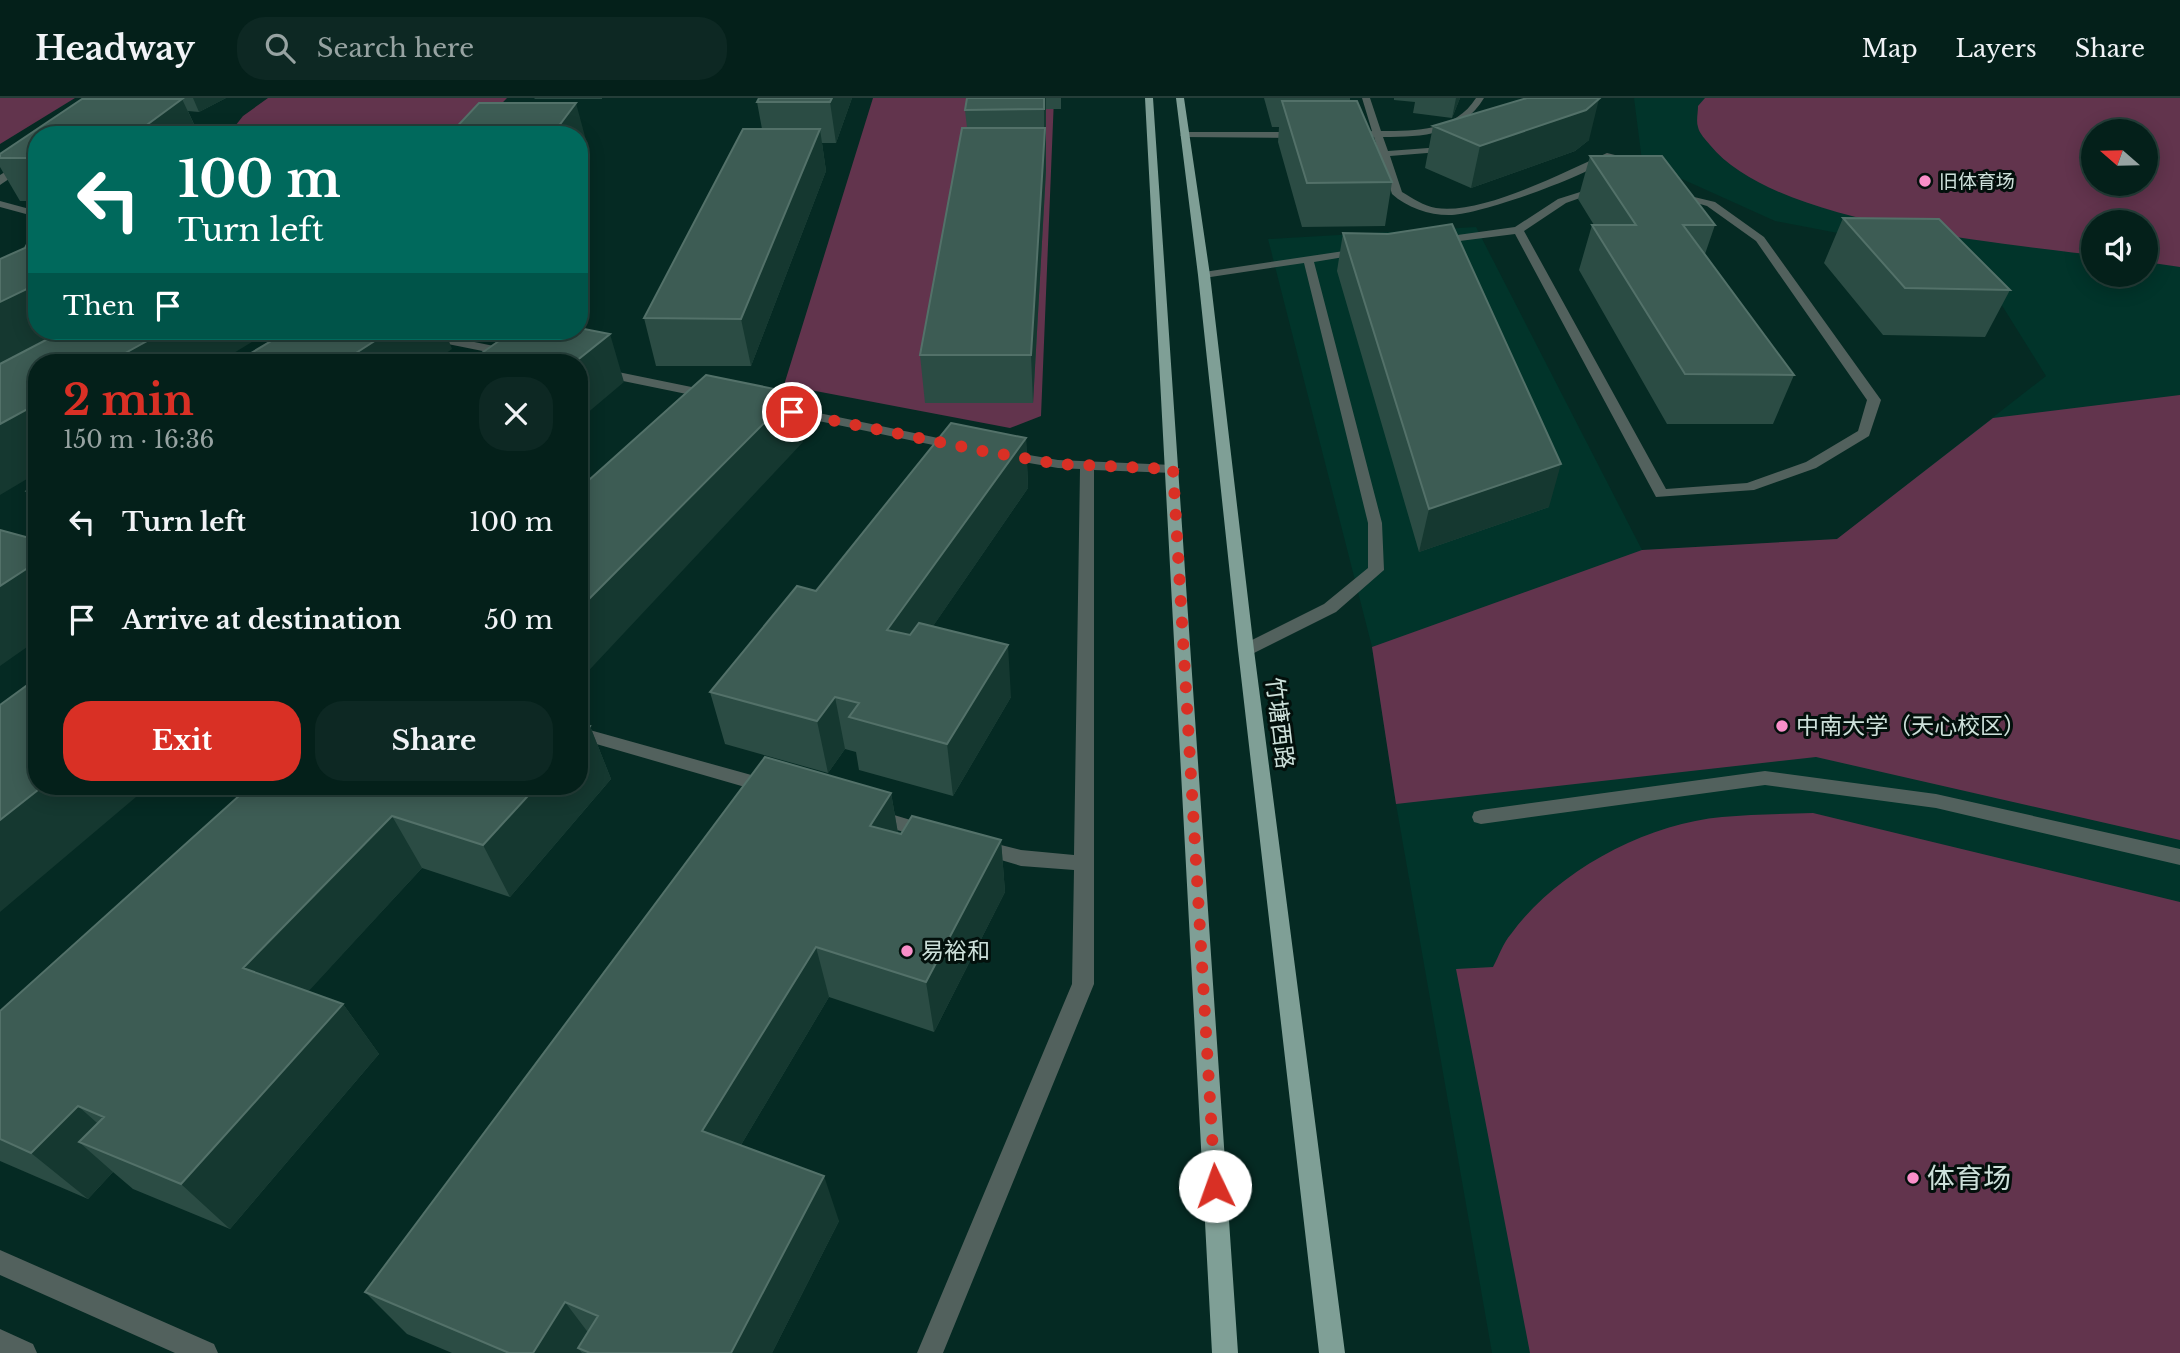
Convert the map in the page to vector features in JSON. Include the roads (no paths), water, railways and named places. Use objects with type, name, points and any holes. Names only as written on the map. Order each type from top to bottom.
[{"type":"main road","points":[[1149,98],[1225,1353]]},
{"type":"main road","name":"竹塘西路","points":[[1180,98],[1205,275],[1246,650],[1332,1353]]},
{"type":"street","points":[[1366,98],[1397,194],[1414,204],[1437,212],[1460,212],[1570,173],[1609,155]]},
{"type":"street","points":[[1349,134],[1434,131],[1461,120],[1476,107],[1480,98]]},
{"type":"street","points":[[1185,135],[1308,135]]},
{"type":"street","points":[[1382,154],[1463,146]]},
{"type":"street","points":[[0,182],[28,161]]},
{"type":"street","points":[[1426,242],[1518,229],[1562,201],[1608,188]]},
{"type":"street","points":[[1518,229],[1661,494],[1749,487],[1811,465],[1864,433],[1874,400],[1760,239],[1710,204],[1664,190]]},
{"type":"street","points":[[0,204],[28,212]]},
{"type":"street","points":[[1205,275],[1374,250]]},
{"type":"street","points":[[1246,650],[1330,608],[1376,570],[1375,523],[1308,259]]},
{"type":"street","points":[[442,340],[504,354]]},
{"type":"street","points":[[588,370],[711,399]]},
{"type":"street","points":[[764,406],[969,448]]},
{"type":"street","points":[[995,453],[1087,466],[1173,469]]},
{"type":"street","points":[[930,1353],[1083,984],[1087,466]]},
{"type":"street","points":[[588,736],[793,794]]},
{"type":"street","points":[[1481,817],[1765,778],[1936,801],[2180,857]]},
{"type":"street","points":[[860,813],[941,835]]},
{"type":"street","points":[[967,843],[1021,858],[1084,863]]},
{"type":"street","points":[[0,1262],[205,1353]]},
{"type":"street","points":[[0,1342],[24,1353]]},
{"type":"place","name":"旧体育场","points":[[1925,181]]},
{"type":"place","name":"中南大学（天心校区）","points":[[1782,726]]},
{"type":"place","name":"易裕和","points":[[907,951]]},
{"type":"place","name":"体育场","points":[[1913,1178]]}]
